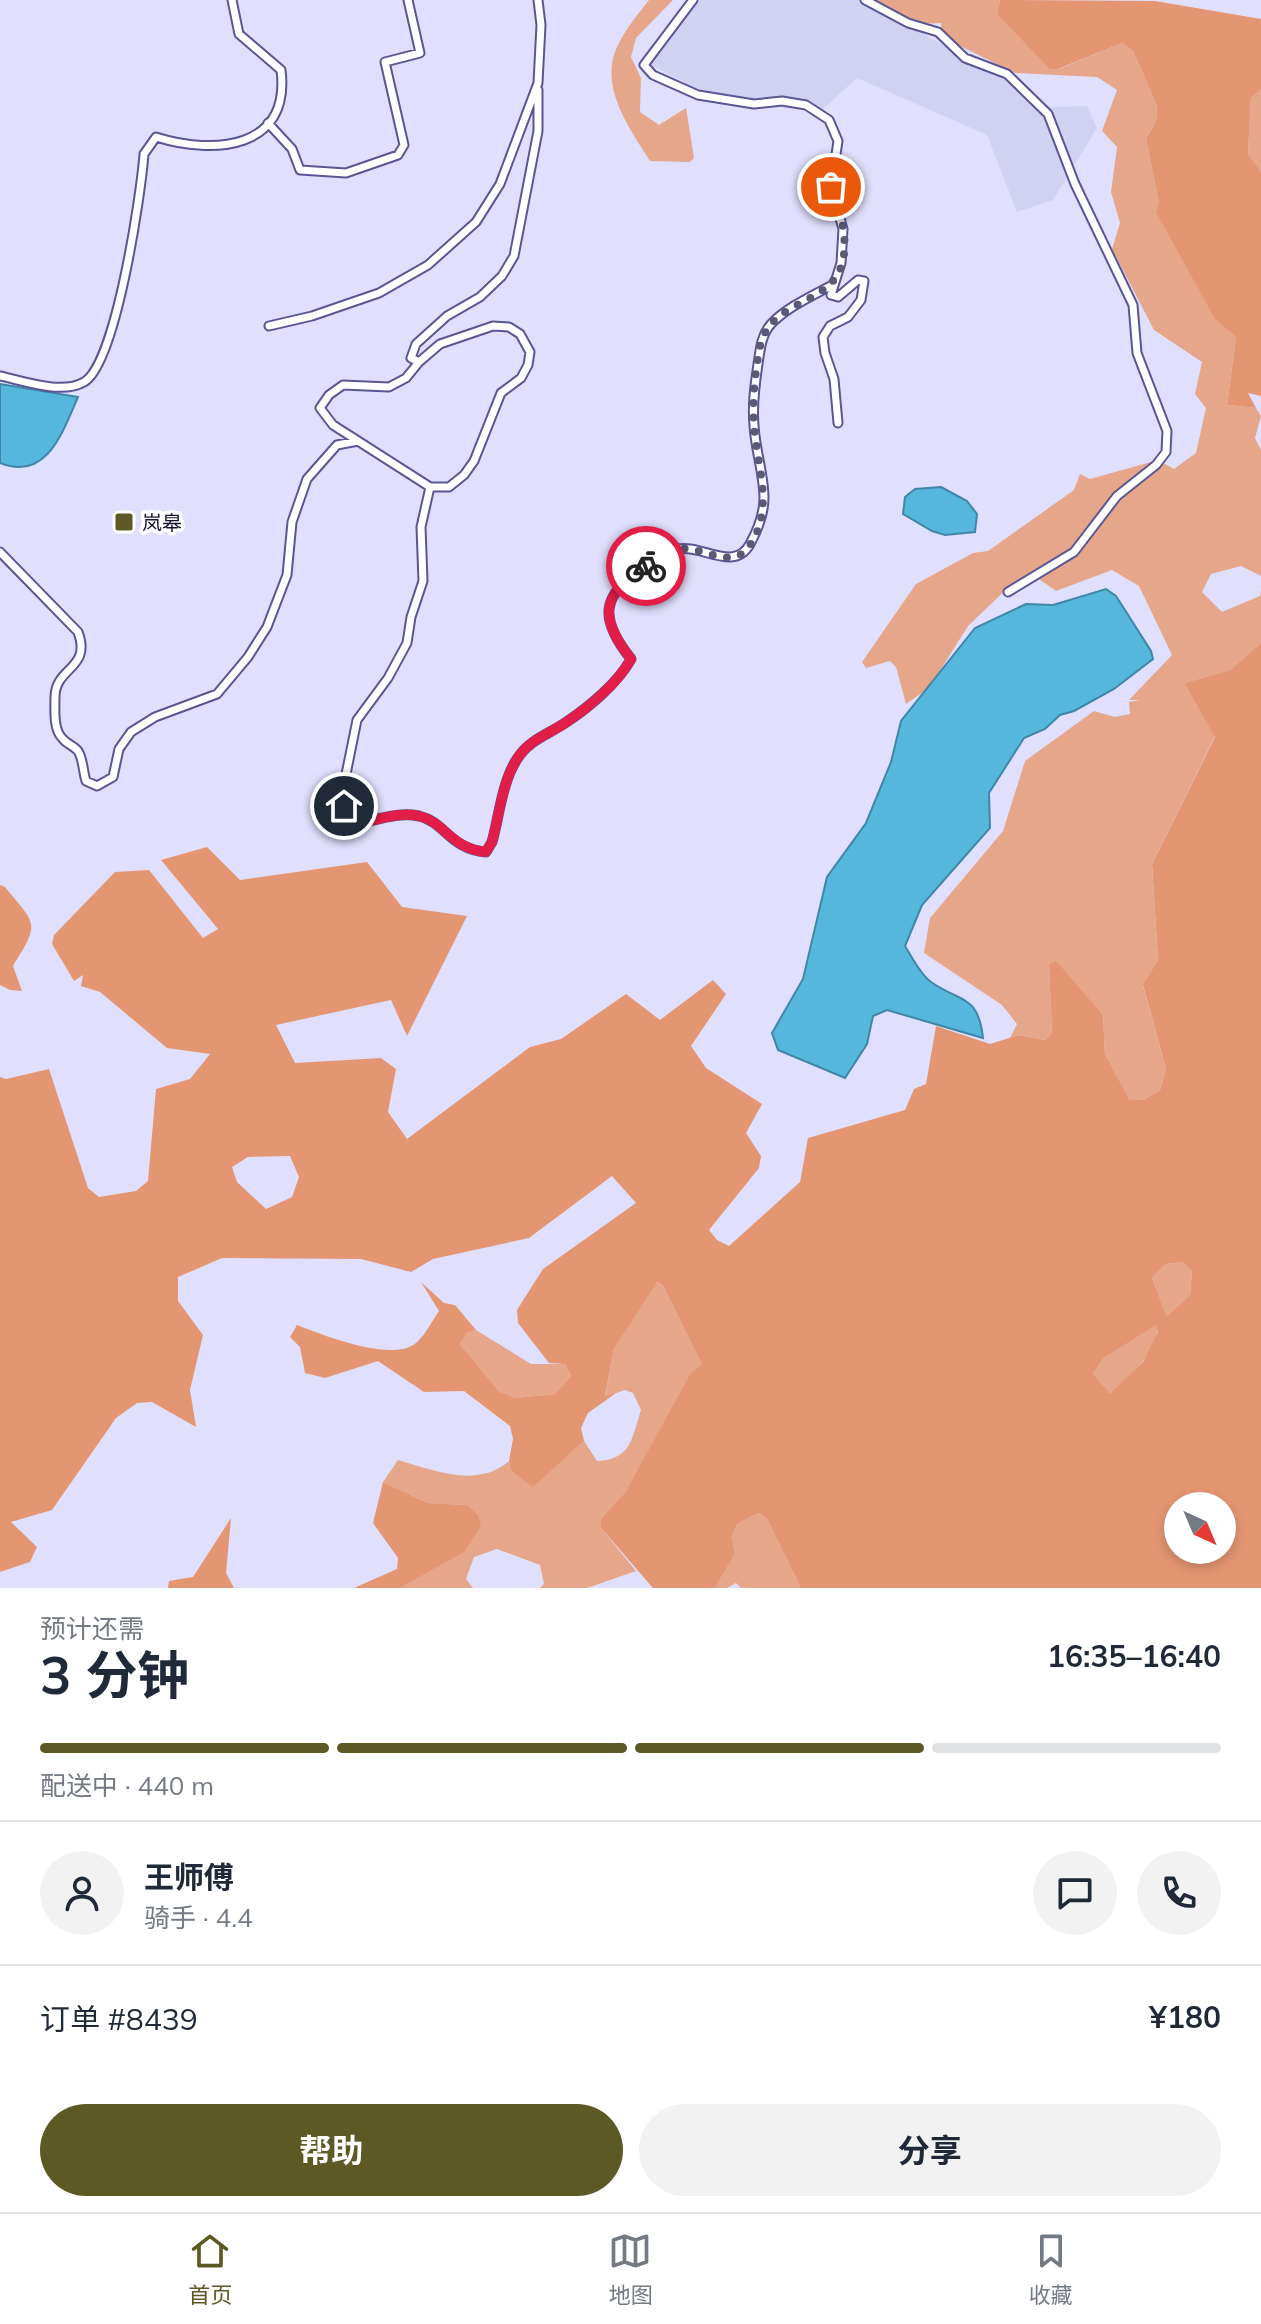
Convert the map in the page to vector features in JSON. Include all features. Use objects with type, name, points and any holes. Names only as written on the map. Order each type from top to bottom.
[{"type":"street","points":[[0,376],[66,387],[83,383],[96,372],[112,333],[144,154],[149,143],[156,137],[179,144],[230,146],[247,140],[268,123],[282,96],[281,70],[239,34],[232,0]]},
{"type":"street","points":[[268,123],[292,149],[300,170],[346,173],[398,155],[404,145],[385,62],[420,53],[408,0]]},
{"type":"street","points":[[419,362],[411,358],[416,344],[447,316],[480,297],[502,276],[514,256],[538,131],[541,25],[538,0]]},
{"type":"street","points":[[693,0],[644,65],[653,75],[698,95],[754,104],[782,101],[806,105],[829,120],[838,141],[831,187],[843,229],[841,263],[831,295],[838,297],[858,280],[864,281],[861,300],[848,317],[830,326],[823,337],[834,379],[838,423]]},
{"type":"street","points":[[865,0],[908,23],[938,32],[965,58],[1007,74],[1048,114],[1075,184],[1133,305],[1137,353],[1167,431],[1166,452],[1156,465],[1117,496],[1074,552],[1008,592]]},
{"type":"street","points":[[269,326],[312,316],[379,293],[428,265],[476,222],[500,184],[538,83]]},
{"type":"street","points":[[430,487],[421,527],[423,581],[411,617],[407,643],[388,678],[357,720],[342,794],[351,816],[361,823],[397,814],[420,816],[461,846],[486,852],[492,842],[517,759],[533,740],[585,708],[625,670],[631,659],[616,640],[607,615],[615,591],[634,573],[667,552],[692,548],[727,558],[739,556],[748,548],[759,525],[765,500],[754,425],[761,344],[768,327],[781,315],[832,285]]},
{"type":"street","points":[[493,326],[509,327],[520,334],[530,352],[521,378],[501,393],[474,461],[464,475],[449,487],[430,487],[333,425],[320,408],[329,395],[343,385],[389,387],[406,378],[419,362],[440,344],[493,326]]},
{"type":"street","points":[[0,552],[78,632],[83,645],[80,659],[54,692],[56,727],[61,738],[80,755],[86,781],[97,786],[113,777],[119,749],[131,732],[155,717],[217,694],[248,657],[267,627],[287,575],[292,522],[307,479],[337,445],[358,441]]},
{"type":"shaded area","points":[[649,0],[673,0],[636,38],[631,57],[641,78],[640,112],[659,125],[686,108],[694,158],[690,162],[650,161],[625,119],[613,88],[613,57],[623,35]]},
{"type":"shaded area","points":[[689,0],[865,0],[1051,107],[1087,106],[1097,128],[1053,200],[1017,212],[987,135],[857,78],[822,110],[721,100],[640,60]]},
{"type":"shaded area","points":[[869,0],[1000,0],[997,14],[1059,69],[1122,43],[1133,51],[1157,106],[1156,121],[1146,139],[1159,203],[1215,318],[1236,337],[1227,405],[1256,408],[1261,416],[1255,438],[1261,450],[1261,576],[1241,566],[1211,574],[1202,592],[1222,612],[1260,596],[1261,590],[1261,643],[1230,670],[1184,683],[1215,736],[1152,864],[1158,960],[1143,986],[1166,1069],[1160,1090],[1143,1100],[1130,1100],[1105,1054],[1103,1015],[1049,965],[1052,1033],[1045,1040],[1019,1035],[1010,1038],[1017,1024],[1002,1005],[924,953],[930,918],[1003,831],[1025,761],[1094,711],[1115,717],[1130,714],[1129,702],[1140,700],[1129,700],[1172,655],[1139,586],[1112,570],[1056,591],[1039,579],[1014,582],[968,626],[929,688],[906,704],[896,667],[890,661],[866,668],[862,662],[916,584],[973,553],[988,551],[1074,490],[1080,474],[1090,479],[1158,460],[1174,469],[1196,453],[1206,408],[1195,394],[1202,362],[1154,330],[1112,249],[1120,223],[1111,192],[1117,147],[1102,131],[1117,90],[1097,77],[1015,73],[942,37],[941,23],[922,23],[903,18]]},
{"type":"shaded area","points":[[1000,0],[1155,1],[1261,19],[1261,89],[1251,98],[1248,154],[1261,171],[1261,396],[1248,393],[1256,408],[1227,405],[1236,337],[1215,319],[1156,212],[1159,203],[1146,139],[1156,121],[1157,106],[1133,51],[1122,43],[1058,69],[1050,69],[997,14]]},
{"type":"shaded area","points":[[1261,89],[1261,171],[1248,154],[1251,98]]},
{"type":"shaded area","points":[[1261,643],[1261,1588],[801,1588],[767,1519],[759,1513],[737,1524],[732,1537],[735,1554],[715,1588],[653,1588],[601,1528],[600,1520],[626,1491],[691,1373],[702,1365],[663,1286],[657,1282],[614,1349],[605,1396],[616,1393],[588,1413],[581,1428],[584,1441],[533,1487],[511,1471],[509,1461],[513,1439],[510,1426],[464,1391],[424,1392],[378,1361],[325,1378],[305,1373],[300,1347],[290,1337],[297,1325],[341,1341],[376,1349],[407,1348],[417,1342],[439,1311],[421,1282],[444,1303],[455,1305],[476,1330],[467,1333],[460,1344],[499,1391],[515,1398],[555,1394],[571,1376],[565,1364],[549,1363],[518,1323],[517,1310],[543,1269],[636,1203],[612,1176],[529,1238],[433,1259],[411,1272],[361,1259],[222,1258],[178,1277],[178,1301],[203,1335],[190,1390],[196,1427],[152,1402],[137,1403],[116,1418],[52,1510],[11,1522],[37,1547],[30,1562],[0,1572],[0,1077],[6,1079],[49,1069],[88,1188],[99,1197],[136,1191],[148,1181],[156,1089],[190,1079],[210,1054],[167,1048],[100,992],[81,986],[83,975],[74,981],[52,944],[54,935],[115,872],[149,870],[203,938],[218,929],[161,860],[207,847],[240,880],[367,862],[402,907],[467,916],[407,1036],[391,1000],[276,1025],[295,1063],[381,1058],[396,1069],[388,1112],[407,1139],[530,1047],[561,1039],[626,994],[660,1020],[713,980],[726,994],[691,1046],[706,1068],[762,1104],[746,1133],[761,1156],[759,1168],[709,1230],[717,1240],[729,1246],[800,1182],[808,1138],[905,1110],[914,1089],[926,1084],[936,1026],[990,1044],[1019,1035],[1045,1040],[1052,1033],[1049,965],[1056,961],[1103,1015],[1105,1054],[1130,1100],[1143,1100],[1160,1090],[1166,1069],[1143,985],[1158,960],[1152,864],[1215,737],[1184,683],[1230,670]],"holes":[[[290,1156],[299,1177],[292,1197],[266,1209],[237,1182],[232,1167],[248,1157]],[[1182,1262],[1192,1271],[1190,1295],[1167,1316],[1152,1278],[1166,1264]],[[1156,1325],[1158,1332],[1143,1362],[1110,1393],[1093,1374],[1104,1358]]]},
{"type":"shaded area","points":[[0,885],[24,910],[31,925],[28,941],[13,966],[22,991],[0,985]]},
{"type":"shaded area","points":[[1182,1262],[1192,1271],[1190,1295],[1167,1316],[1152,1278],[1166,1264]]},
{"type":"shaded area","points":[[656,1282],[663,1286],[702,1365],[626,1491],[600,1520],[601,1528],[636,1571],[587,1588],[540,1588],[544,1584],[540,1565],[497,1549],[474,1557],[466,1579],[473,1588],[399,1588],[466,1505],[428,1503],[383,1482],[398,1460],[440,1472],[469,1476],[483,1474],[509,1461],[511,1471],[533,1486],[584,1441],[597,1461],[617,1457],[623,1452],[632,1438],[641,1410],[633,1393],[625,1390],[605,1397],[614,1349]]},
{"type":"shaded area","points":[[1157,1324],[1157,1334],[1149,1353],[1110,1393],[1093,1374],[1104,1358]]},
{"type":"shaded area","points":[[476,1330],[531,1364],[565,1364],[571,1376],[555,1394],[515,1398],[499,1391],[460,1344],[467,1333]]},
{"type":"shaded area","points":[[383,1482],[428,1503],[466,1505],[478,1515],[481,1526],[464,1552],[399,1588],[354,1588],[397,1569],[398,1558],[373,1523]]},
{"type":"shaded area","points":[[759,1513],[767,1519],[801,1588],[741,1588],[736,1583],[727,1588],[715,1588],[735,1554],[732,1537],[737,1524]]},
{"type":"shaded area","points":[[231,1518],[226,1573],[234,1588],[168,1588],[169,1581],[193,1577]]},
{"type":"water","points":[[0,384],[78,397],[51,450],[30,465],[16,467],[0,463]]},
{"type":"water","points":[[941,487],[967,501],[977,514],[975,532],[945,535],[903,514],[905,497],[915,489]]},
{"type":"water","points":[[1106,589],[1116,596],[1153,659],[1114,689],[1074,711],[1060,715],[1045,729],[1024,738],[989,793],[990,828],[922,905],[905,946],[927,979],[972,1006],[981,1024],[983,1038],[887,1010],[873,1016],[867,1044],[845,1078],[778,1050],[772,1033],[803,979],[827,877],[866,823],[891,762],[901,721],[975,628],[1026,604],[1053,605]]},
{"type":"way so far","points":[[646,566],[679,548],[692,548],[727,558],[739,556],[748,548],[759,525],[765,500],[754,425],[754,394],[761,344],[768,327],[781,315],[832,285],[839,275],[843,229],[831,187]]},
{"type":"place","name":"岚皋","points":[[124,522]]},
{"type":"route","points":[[344,806],[361,823],[397,814],[420,816],[431,821],[461,846],[486,852],[492,842],[511,770],[517,759],[533,740],[585,708],[625,670],[631,659],[616,640],[607,615],[609,603],[615,591],[646,566]]}]
